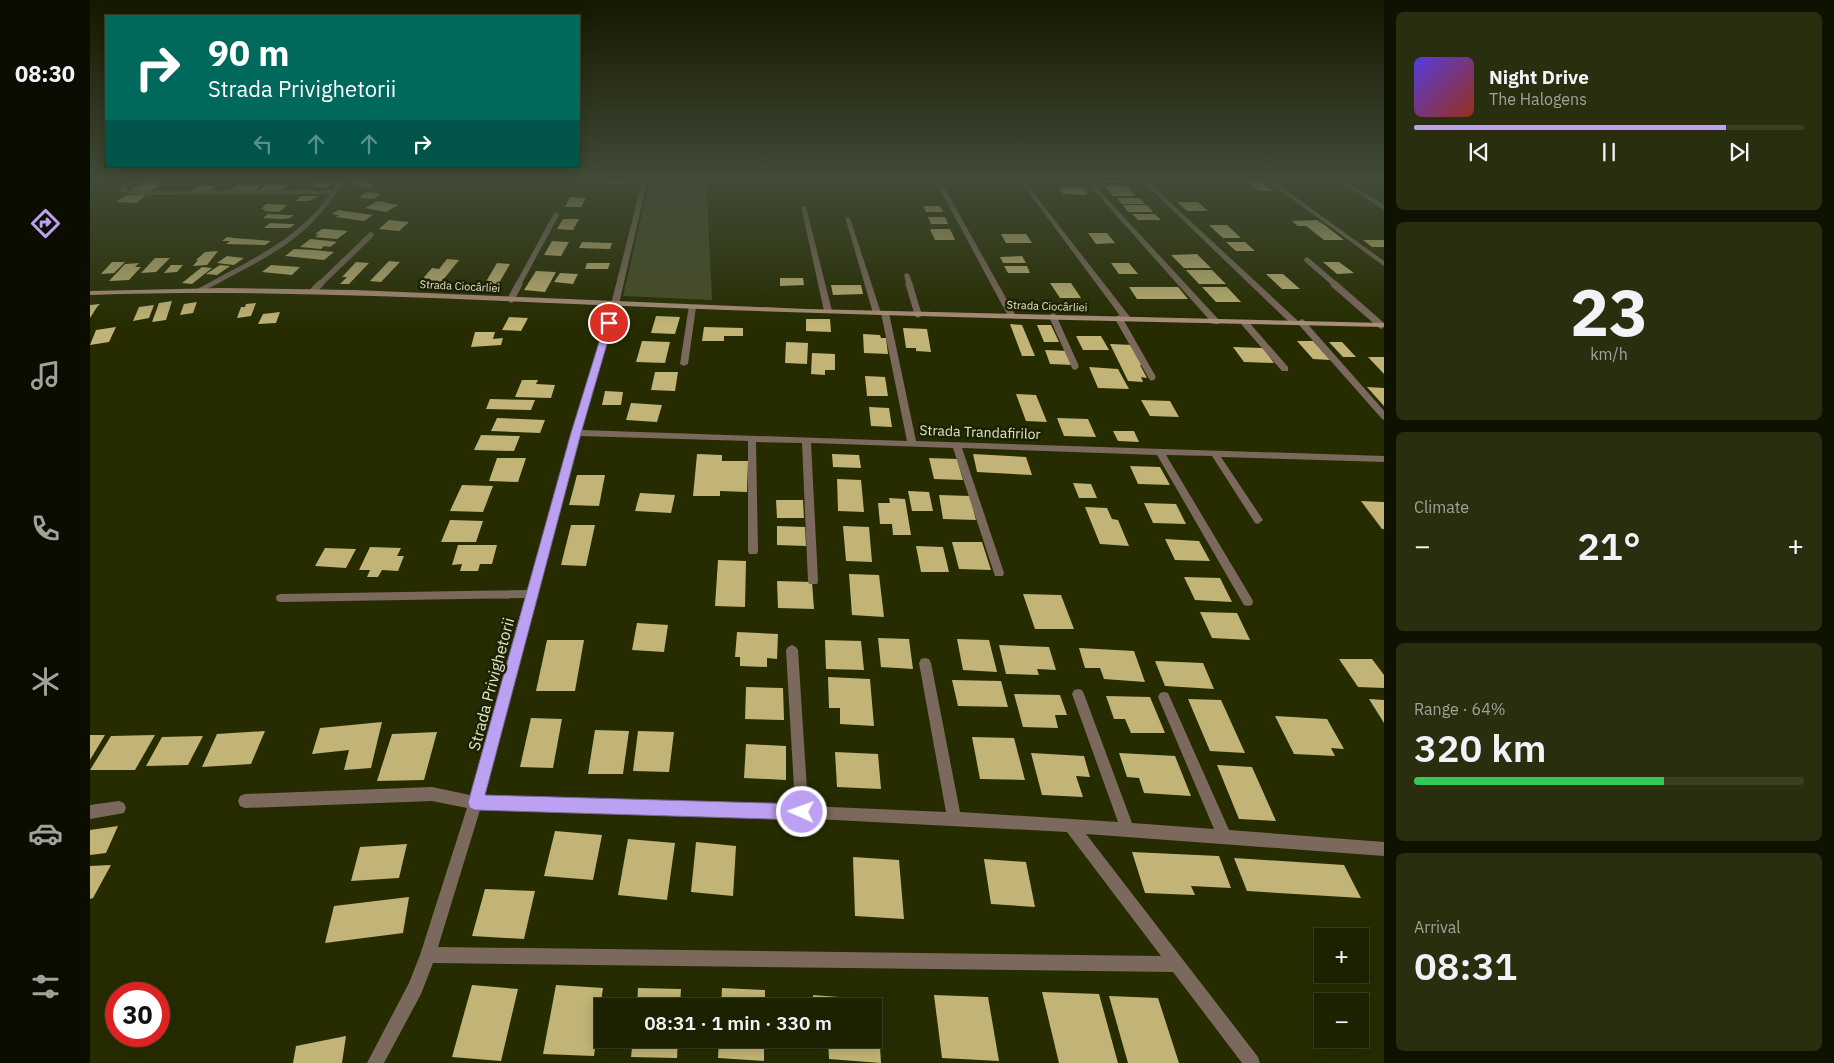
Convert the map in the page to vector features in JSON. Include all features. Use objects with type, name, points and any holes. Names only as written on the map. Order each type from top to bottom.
[{"type":"street","points":[[201,289],[273,249],[303,228]]},
{"type":"street","name":"Strada Privighetorii","points":[[375,1063],[416,988],[428,955],[475,803],[576,433],[615,304],[634,228]]},
{"type":"street","points":[[808,228],[828,311]]},
{"type":"street","points":[[850,228],[881,313],[912,444]]},
{"type":"street","points":[[963,228],[1012,316]]},
{"type":"street","points":[[1056,228],[1123,319]]},
{"type":"street","points":[[1130,228],[1216,322]]},
{"type":"street","points":[[1195,228],[1298,323]]},
{"type":"street","points":[[1334,228],[1384,264]]},
{"type":"street","name":"Strada Ciocârliei","points":[[90,292],[201,289],[314,290],[692,307],[1383,325]]},
{"type":"street","points":[[684,364],[692,307]]},
{"type":"street","points":[[1244,322],[1285,370]]},
{"type":"street","name":"Strada Trandafirilor","points":[[576,433],[1384,459]]},
{"type":"street","points":[[752,439],[753,551]]},
{"type":"street","points":[[806,441],[813,581]]},
{"type":"street","points":[[957,446],[999,573]]},
{"type":"street","points":[[1160,452],[1248,602]]},
{"type":"street","points":[[1214,453],[1258,520]]},
{"type":"street","points":[[282,598],[532,594]]},
{"type":"street","points":[[792,650],[802,812]]},
{"type":"street","points":[[925,664],[954,819]]},
{"type":"street","points":[[1078,694],[1126,829]]},
{"type":"street","points":[[1164,697],[1225,837]]},
{"type":"street","points":[[244,802],[432,794],[475,803],[802,812],[954,819],[1070,825],[1384,849]]},
{"type":"street","points":[[90,812],[119,808]]},
{"type":"street","points":[[1070,825],[1252,1063]]},
{"type":"street","points":[[428,955],[1177,964]]},
{"type":"lane","points":[[511,299],[549,228]]},
{"type":"lane","points":[[314,290],[371,235]]},
{"type":"lane","points":[[1307,260],[1383,325]]},
{"type":"lane","points":[[906,276],[918,314]]},
{"type":"lane","points":[[1053,317],[1075,366]]},
{"type":"lane","points":[[1123,319],[1152,377]]},
{"type":"lane","points":[[1298,323],[1384,416]]},
{"type":"green space","points":[[639,228],[708,228],[712,300],[623,296]]},
{"type":"building","points":[[381,228],[403,228],[399,231],[379,229]]},
{"type":"building","points":[[558,228],[574,228],[573,230],[557,229]]},
{"type":"building","points":[[1212,228],[1230,228],[1241,238],[1223,238]]},
{"type":"building","points":[[1308,228],[1328,228],[1344,240],[1324,240]]},
{"type":"building","points":[[322,229],[348,231],[337,239],[315,237],[319,234],[315,234]]},
{"type":"building","points":[[930,229],[950,229],[955,240],[935,240]]},
{"type":"building","points":[[1088,233],[1107,233],[1115,243],[1096,244]]},
{"type":"building","points":[[1001,234],[1026,234],[1032,243],[1006,243]]},
{"type":"building","points":[[227,237],[271,241],[265,245],[226,244],[230,241],[222,241]]},
{"type":"building","points":[[310,239],[337,242],[330,247],[324,246],[321,249],[300,247]]},
{"type":"building","points":[[1363,240],[1384,240],[1384,247],[1372,247]]},
{"type":"building","points":[[552,241],[569,242],[561,256],[544,255]]},
{"type":"building","points":[[582,242],[612,243],[610,249],[579,248]]},
{"type":"building","points":[[1226,242],[1245,242],[1255,251],[1236,251]]},
{"type":"building","points":[[294,249],[334,252],[324,260],[285,256]]},
{"type":"building","points":[[218,251],[207,265],[193,266],[198,260],[196,260],[205,252]]},
{"type":"building","points":[[1197,254],[1211,268],[1184,268],[1171,255]]},
{"type":"building","points":[[227,256],[244,258],[234,265],[217,263]]},
{"type":"building","points":[[1022,256],[1026,263],[1003,263],[1000,257]]},
{"type":"building","points":[[155,258],[170,258],[156,272],[141,273]]},
{"type":"building","points":[[447,259],[459,260],[439,285],[419,283],[432,268],[439,269]]},
{"type":"building","points":[[389,261],[400,262],[381,282],[370,281]]},
{"type":"building","points":[[112,262],[125,262],[114,273],[101,274]]},
{"type":"building","points":[[356,262],[369,263],[349,284],[340,284],[347,277],[342,277]]},
{"type":"building","points":[[1323,262],[1339,262],[1354,273],[1337,274]]},
{"type":"building","points":[[139,263],[135,267],[141,267],[129,280],[109,281],[125,264]]},
{"type":"building","points":[[497,263],[510,264],[495,290],[485,289],[488,285],[484,285]]},
{"type":"building","points":[[587,263],[610,263],[608,269],[585,269]]},
{"type":"building","points":[[1111,263],[1129,263],[1138,274],[1119,274]]},
{"type":"building","points":[[171,265],[183,265],[177,272],[164,273]]},
{"type":"building","points":[[220,265],[230,266],[217,275],[206,274]]},
{"type":"building","points":[[271,265],[300,267],[292,275],[262,272]]},
{"type":"building","points":[[1004,266],[1027,266],[1030,273],[1008,273]]},
{"type":"building","points":[[202,267],[212,268],[192,284],[182,283]]},
{"type":"building","points":[[1186,270],[1212,270],[1226,284],[1199,284]]},
{"type":"building","points":[[536,271],[556,272],[545,292],[524,290]]},
{"type":"building","points":[[560,273],[578,274],[573,284],[554,282]]},
{"type":"building","points":[[1266,274],[1283,274],[1300,289],[1282,289]]},
{"type":"building","points":[[780,278],[803,278],[804,285],[780,286]]},
{"type":"building","points":[[1050,283],[1071,283],[1081,298],[1060,298]]},
{"type":"building","points":[[831,285],[861,285],[863,294],[833,295]]},
{"type":"building","points":[[1129,287],[1178,287],[1188,299],[1137,299]]},
{"type":"building","points":[[1202,287],[1227,287],[1241,302],[1216,302]]},
{"type":"building","points":[[172,301],[166,320],[152,322],[159,303]]},
{"type":"building","points":[[197,302],[193,313],[180,315],[184,304]]},
{"type":"building","points":[[256,303],[251,316],[237,318],[241,307],[245,307],[246,304]]},
{"type":"building","points":[[100,304],[97,307],[90,318],[90,305]]},
{"type":"building","points":[[154,305],[149,318],[133,321],[139,307]]},
{"type":"building","points":[[280,312],[276,323],[258,324],[263,314]]},
{"type":"building","points":[[656,316],[680,317],[675,334],[651,333]]},
{"type":"building","points":[[509,317],[528,318],[521,331],[502,330]]},
{"type":"building","points":[[806,319],[830,319],[831,332],[806,331]]},
{"type":"building","points":[[1010,324],[1022,325],[1035,356],[1022,356]]},
{"type":"building","points":[[1037,325],[1051,325],[1059,342],[1044,342]]},
{"type":"building","points":[[116,327],[109,342],[90,345],[96,330]]},
{"type":"building","points":[[704,327],[743,328],[743,336],[724,336],[724,341],[702,341]]},
{"type":"building","points":[[903,328],[927,329],[931,352],[916,351],[916,348],[906,348]]},
{"type":"building","points":[[475,332],[495,332],[493,339],[503,338],[501,345],[471,347]]},
{"type":"building","points":[[863,334],[880,335],[881,338],[886,338],[888,354],[864,353]]},
{"type":"building","points":[[1076,336],[1101,336],[1109,350],[1083,350]]},
{"type":"building","points":[[642,341],[670,342],[665,363],[636,362]]},
{"type":"building","points":[[1297,341],[1313,341],[1330,360],[1313,359]]},
{"type":"building","points":[[786,342],[808,343],[807,364],[785,363]]},
{"type":"building","points":[[1329,342],[1342,342],[1356,357],[1343,357]]},
{"type":"building","points":[[1110,344],[1133,345],[1147,378],[1141,377],[1143,382],[1128,381]]},
{"type":"building","points":[[1233,347],[1263,348],[1274,363],[1244,362]]},
{"type":"building","points":[[1045,350],[1068,351],[1074,365],[1050,364]]},
{"type":"building","points":[[812,353],[835,354],[835,370],[825,370],[825,375],[811,374]]},
{"type":"building","points":[[1368,357],[1384,357],[1384,374]]},
{"type":"building","points":[[1089,367],[1118,369],[1129,389],[1098,388]]},
{"type":"building","points":[[655,372],[678,372],[675,391],[651,390]]},
{"type":"building","points":[[865,376],[885,377],[888,396],[867,396]]},
{"type":"building","points":[[522,380],[538,380],[536,384],[555,385],[551,398],[515,397]]},
{"type":"building","points":[[1367,387],[1384,388],[1384,406]]},
{"type":"building","points":[[605,391],[623,392],[621,405],[602,405]]},
{"type":"building","points":[[1016,394],[1036,395],[1047,422],[1026,421]]},
{"type":"building","points":[[490,399],[535,400],[531,410],[486,409]]},
{"type":"building","points":[[1141,400],[1170,401],[1179,417],[1150,416]]},
{"type":"building","points":[[631,403],[662,405],[657,422],[626,420]]},
{"type":"building","points":[[869,407],[889,408],[892,427],[871,426]]},
{"type":"building","points":[[497,418],[545,420],[540,433],[491,431]]},
{"type":"building","points":[[1057,418],[1088,419],[1096,437],[1064,436]]},
{"type":"building","points":[[1113,431],[1134,431],[1139,442],[1118,441]]},
{"type":"building","points":[[481,435],[520,436],[514,451],[474,450]]},
{"type":"building","points":[[697,454],[722,455],[722,461],[748,461],[747,492],[720,491],[720,496],[693,496]]},
{"type":"building","points":[[832,454],[859,455],[861,468],[833,467]]},
{"type":"building","points":[[973,454],[1026,457],[1032,475],[977,472]]},
{"type":"building","points":[[497,458],[526,458],[518,482],[489,481]]},
{"type":"building","points":[[929,458],[957,459],[963,480],[934,479]]},
{"type":"building","points":[[1130,466],[1160,467],[1170,485],[1138,484]]},
{"type":"building","points":[[577,475],[605,475],[599,506],[569,505]]},
{"type":"building","points":[[837,479],[861,480],[864,512],[838,511]]},
{"type":"building","points":[[1073,483],[1091,484],[1097,498],[1079,498]]},
{"type":"building","points":[[462,485],[493,486],[483,512],[450,511]]},
{"type":"building","points":[[908,491],[929,492],[933,511],[912,511]]},
{"type":"building","points":[[640,493],[675,495],[671,513],[635,511]]},
{"type":"building","points":[[939,495],[970,496],[976,520],[943,519]]},
{"type":"building","points":[[889,498],[905,499],[911,535],[893,535],[892,524],[880,524],[878,503],[890,503]]},
{"type":"building","points":[[776,500],[803,500],[804,518],[777,518]]},
{"type":"building","points":[[1361,501],[1384,502],[1384,529],[1382,529]]},
{"type":"building","points":[[1144,503],[1176,504],[1186,524],[1153,523]]},
{"type":"building","points":[[1085,507],[1107,508],[1112,519],[1118,520],[1129,546],[1100,544]]},
{"type":"building","points":[[450,520],[483,521],[476,542],[441,542]]},
{"type":"building","points":[[571,525],[595,525],[586,566],[561,565]]},
{"type":"building","points":[[777,526],[805,527],[806,546],[777,545]]},
{"type":"building","points":[[843,526],[869,527],[872,562],[846,561]]},
{"type":"building","points":[[1165,539],[1199,541],[1210,561],[1175,560]]},
{"type":"building","points":[[952,542],[982,542],[991,570],[959,569]]},
{"type":"building","points":[[458,545],[497,545],[492,564],[480,564],[478,571],[460,571],[462,564],[452,565]]},
{"type":"building","points":[[916,546],[943,547],[949,572],[921,572]]},
{"type":"building","points":[[370,547],[401,548],[397,556],[404,556],[398,571],[382,570],[378,577],[367,577],[370,570],[359,570]]},
{"type":"building","points":[[325,548],[356,549],[346,568],[315,566]]},
{"type":"building","points":[[718,560],[746,561],[745,607],[715,606]]},
{"type":"building","points":[[849,574],[879,575],[884,617],[852,615]]},
{"type":"building","points":[[1184,577],[1220,578],[1232,602],[1195,600]]},
{"type":"building","points":[[777,581],[812,582],[814,609],[778,608]]},
{"type":"building","points":[[1023,594],[1061,595],[1074,629],[1035,629]]},
{"type":"building","points":[[1200,612],[1237,613],[1250,640],[1212,638]]},
{"type":"building","points":[[637,623],[668,625],[664,652],[632,650]]},
{"type":"building","points":[[737,632],[778,634],[777,659],[767,658],[767,667],[740,666],[740,657],[735,657]]},
{"type":"building","points":[[878,638],[909,639],[913,669],[881,667]]},
{"type":"building","points":[[957,639],[989,640],[997,672],[963,670]]},
{"type":"building","points":[[547,640],[584,640],[575,691],[536,691]]},
{"type":"building","points":[[825,640],[861,641],[864,670],[826,669]]},
{"type":"building","points":[[999,645],[1049,647],[1056,670],[1037,669],[1039,675],[1006,674]]},
{"type":"building","points":[[1079,648],[1134,651],[1145,682],[1104,679],[1100,668],[1085,668]]},
{"type":"building","points":[[1339,659],[1372,659],[1384,675],[1384,688],[1358,687]]},
{"type":"building","points":[[1155,661],[1203,663],[1214,689],[1165,686]]},
{"type":"building","points":[[828,677],[870,679],[874,726],[840,724],[840,708],[829,708]]},
{"type":"building","points":[[952,680],[1001,681],[1008,707],[958,706]]},
{"type":"building","points":[[746,687],[783,688],[784,720],[745,719]]},
{"type":"building","points":[[1014,694],[1060,695],[1067,715],[1055,715],[1058,728],[1023,727]]},
{"type":"building","points":[[1106,696],[1150,697],[1165,733],[1131,733],[1125,719],[1114,719]]},
{"type":"building","points":[[1188,699],[1221,700],[1245,753],[1210,751]]},
{"type":"building","points":[[1369,699],[1384,700],[1384,723]]},
{"type":"building","points":[[1275,716],[1327,719],[1344,749],[1331,748],[1335,756],[1294,754]]},
{"type":"building","points":[[531,718],[562,719],[553,768],[520,767]]},
{"type":"building","points":[[382,722],[371,768],[344,770],[349,750],[312,754],[320,728]]},
{"type":"building","points":[[595,730],[629,731],[623,774],[588,774]]},
{"type":"building","points":[[265,731],[251,764],[202,767],[217,734]]},
{"type":"building","points":[[638,731],[674,732],[669,772],[633,771]]},
{"type":"building","points":[[437,732],[424,780],[377,781],[392,734]]},
{"type":"building","points":[[90,735],[105,735],[90,760]]},
{"type":"building","points":[[155,735],[135,770],[90,770],[111,736]]},
{"type":"building","points":[[203,736],[188,765],[146,766],[162,737]]},
{"type":"building","points":[[972,737],[1014,738],[1025,780],[980,779]]},
{"type":"building","points":[[746,744],[786,746],[786,780],[744,778]]},
{"type":"building","points":[[835,752],[878,754],[881,789],[837,787]]},
{"type":"building","points":[[1031,753],[1084,756],[1090,777],[1076,776],[1083,797],[1042,795]]},
{"type":"building","points":[[1119,753],[1175,756],[1191,796],[1144,793],[1139,778],[1127,777]]},
{"type":"building","points":[[1217,765],[1252,767],[1276,821],[1239,819]]},
{"type":"building","points":[[118,826],[106,853],[90,855],[90,830]]},
{"type":"building","points":[[555,831],[602,835],[593,880],[544,876]]},
{"type":"building","points":[[628,839],[675,843],[667,900],[618,895]]},
{"type":"building","points":[[696,842],[736,846],[733,896],[691,892]]},
{"type":"building","points":[[407,844],[399,878],[351,881],[360,847]]},
{"type":"building","points":[[1132,852],[1219,856],[1231,888],[1191,886],[1195,895],[1145,893]]},
{"type":"building","points":[[853,857],[899,860],[904,919],[855,916]]},
{"type":"building","points":[[1234,858],[1344,865],[1361,898],[1247,891]]},
{"type":"building","points":[[984,859],[1026,862],[1035,907],[991,904]]},
{"type":"building","points":[[111,865],[93,898],[90,899],[90,866]]},
{"type":"building","points":[[485,889],[535,891],[524,939],[472,936]]},
{"type":"building","points":[[409,897],[403,933],[325,943],[334,906]]},
{"type":"building","points":[[472,985],[518,989],[501,1061],[452,1057]]},
{"type":"building","points":[[556,985],[603,988],[602,998],[594,998],[594,1056],[543,1054]]},
{"type":"building","points":[[638,988],[681,989],[680,998],[637,998]]},
{"type":"building","points":[[722,988],[765,990],[765,998],[721,998]]},
{"type":"building","points":[[1042,992],[1099,994],[1118,1063],[1059,1063]]},
{"type":"building","points":[[813,995],[851,998],[813,998]]},
{"type":"building","points":[[934,995],[988,997],[999,1061],[942,1058]]},
{"type":"building","points":[[1109,996],[1158,998],[1179,1063],[1128,1063]]},
{"type":"building","points":[[346,1036],[342,1063],[293,1063],[296,1046]]},
{"type":"building","points":[[632,1048],[678,1048],[677,1058],[631,1057]]},
{"type":"building","points":[[719,1048],[764,1048],[764,1061],[718,1058]]},
{"type":"building","points":[[828,1048],[880,1048],[881,1063],[829,1059]]},
{"type":"route","points":[[609,323],[576,433],[475,803],[802,812]]}]
